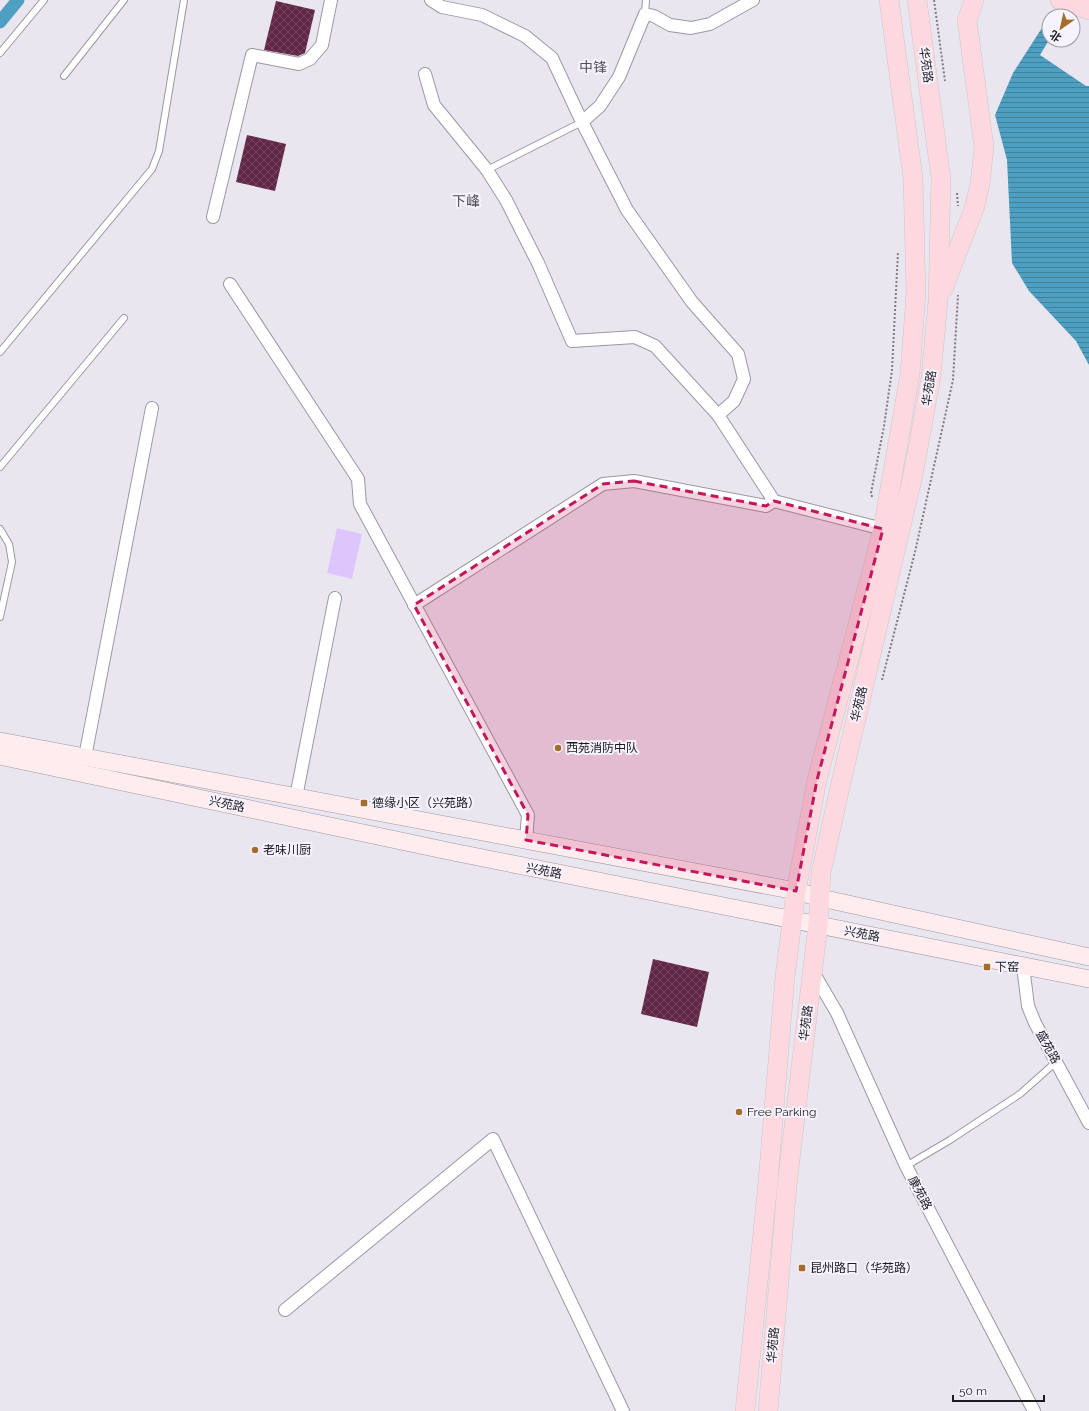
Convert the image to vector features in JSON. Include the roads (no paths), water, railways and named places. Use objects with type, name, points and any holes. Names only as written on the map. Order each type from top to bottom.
[{"type":"main road","name":"华苑路","points":[[745,1411],[768,1182],[785,976],[796,891],[817,780],[883,529],[910,374],[916,293],[912,178],[889,0]]},
{"type":"main road","name":"华苑路","points":[[768,1411],[787,1185],[821,898],[821,873],[913,475],[931,376],[938,301],[941,179],[917,0]]},
{"type":"main road","points":[[938,301],[974,206],[980,184],[984,147],[967,20],[974,0]]},
{"type":"main road","points":[[1060,0],[1089,10]]},
{"type":"main road","name":"兴苑路","points":[[0,741],[796,891],[821,898],[1089,957]]},
{"type":"main road","name":"兴苑路","points":[[0,756],[445,851],[1089,979]]},
{"type":"street","points":[[213,217],[252,55],[299,64],[310,58],[322,45],[331,0]]},
{"type":"street","points":[[431,0],[442,7],[482,15],[525,36],[552,58],[582,122],[627,210],[692,302],[738,354],[744,379],[734,401],[718,415]]},
{"type":"street","points":[[582,122],[600,106],[619,78],[645,14],[654,16],[670,25],[691,28],[710,24],[753,0]]},
{"type":"street","points":[[425,74],[434,105],[487,170],[506,200],[531,249],[572,341],[635,337],[655,346],[718,415],[774,501],[883,529]]},
{"type":"street","points":[[230,284],[358,479],[360,504],[528,815],[526,840]]},
{"type":"street","points":[[85,757],[152,408]]},
{"type":"street","points":[[414,605],[603,484],[634,481],[766,506],[774,501]]},
{"type":"street","points":[[296,797],[336,598]]},
{"type":"street","name":"盛苑路","points":[[1023,966],[1028,1006],[1035,1023],[1089,1122]]},
{"type":"street","name":"康苑路","points":[[812,971],[837,1013],[906,1166],[1034,1411]]},
{"type":"street","points":[[285,1310],[493,1139],[623,1411]]},
{"type":"lane","points":[[0,53],[44,0]]},
{"type":"lane","points":[[64,76],[124,0]]},
{"type":"lane","points":[[0,352],[152,169],[159,151],[184,0]]},
{"type":"lane","points":[[645,14],[646,0]]},
{"type":"lane","points":[[487,170],[582,122]]},
{"type":"lane","points":[[0,466],[124,318]]},
{"type":"lane","points":[[0,529],[9,544],[12,562],[0,617]]},
{"type":"lane","points":[[906,1166],[950,1140],[1020,1094],[1056,1062]]},
{"type":"water","points":[[1041,29],[1041,48],[1044,48],[1040,55],[1086,86],[1089,86],[1089,365],[1076,341],[1029,291],[1012,263],[1007,160],[995,115],[1013,73]]},
{"type":"waterway","points":[[0,22],[18,0]]},
{"type":"place","name":"西苑消防中队","points":[[558,748]]},
{"type":"place","name":"德缘小区（兴苑路）","points":[[364,803]]},
{"type":"place","name":"老味川厨","points":[[255,850]]},
{"type":"place","name":"下窑","points":[[987,967]]},
{"type":"place","name":"Free Parking","points":[[739,1112]]},
{"type":"place","name":"昆州路口（华苑路）","points":[[802,1268]]},
{"type":"district","name":"中锋","points":[[593,67]]},
{"type":"district","name":"下峰","points":[[466,201]]}]
